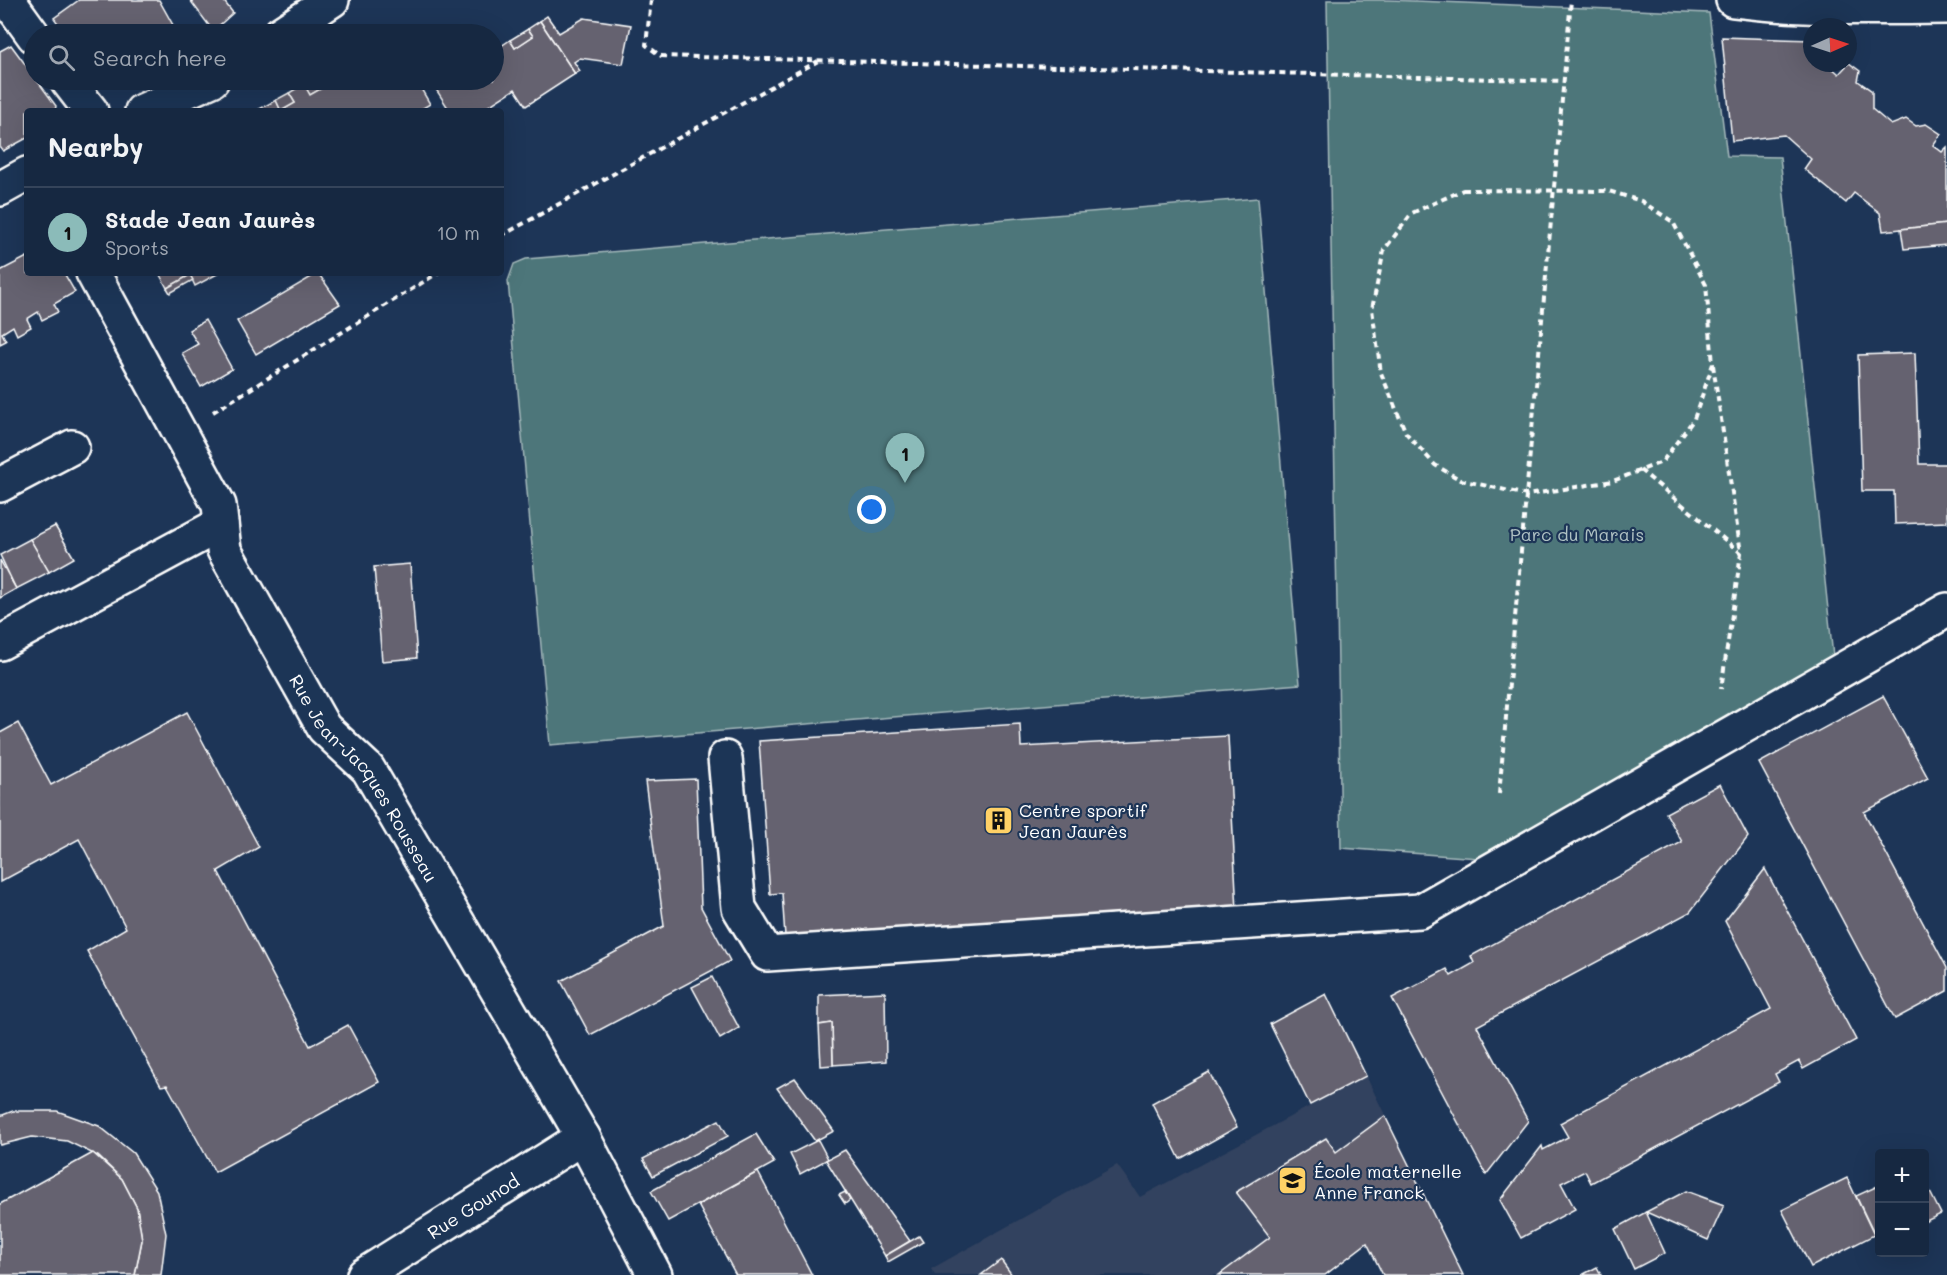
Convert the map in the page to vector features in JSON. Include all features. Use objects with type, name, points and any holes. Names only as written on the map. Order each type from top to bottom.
[{"type":"street","points":[[8,0],[25,24]]},
{"type":"street","points":[[295,24],[332,0]]},
{"type":"street","points":[[1732,0],[1842,8],[1947,8]]},
{"type":"street","points":[[75,90],[89,108]]},
{"type":"street","points":[[149,108],[189,90]]},
{"type":"street","points":[[0,189],[24,176]]},
{"type":"street","name":"Rue Jean-Jacques Rousseau","points":[[95,276],[219,505],[224,550],[324,728],[368,769],[583,1137],[655,1275]]},
{"type":"street","points":[[0,485],[72,447]]},
{"type":"street","points":[[0,643],[221,524]]},
{"type":"street","points":[[725,758],[739,908],[767,954],[1420,911],[1947,610]]},
{"type":"street","name":"Rue Gounod","points":[[364,1275],[583,1137]]},
{"type":"path","points":[[651,0],[646,45],[661,56],[1565,81]]},
{"type":"path","points":[[1499,794],[1571,0]]},
{"type":"path","points":[[504,234],[818,61]]},
{"type":"path","points":[[1713,364],[1694,419],[1662,462],[1613,481],[1527,495],[1461,480],[1435,465],[1406,433],[1381,373],[1372,309],[1383,250],[1412,213],[1463,190],[1609,191],[1641,201],[1673,222],[1706,285],[1713,364],[1741,553],[1721,689]]},
{"type":"path","points":[[179,433],[433,276]]},
{"type":"path","points":[[1640,470],[1741,553]]},
{"type":"shaded area","name":"École maternelle Anne Franck","points":[[1366,1076],[1463,1275],[1367,1243],[1325,1275],[935,1275],[931,1269],[1117,1165],[1140,1197]]},
{"type":"green space","name":"Parc du Marais","points":[[1327,0],[1390,0],[1709,13],[1727,156],[1780,157],[1834,666],[1493,859],[1341,848]]},
{"type":"green space","points":[[1258,198],[1300,684],[550,745],[508,281],[514,264],[526,259]]},
{"type":"building","points":[[79,0],[159,0],[172,24],[58,24],[54,18]]},
{"type":"building","points":[[190,0],[223,0],[233,13],[221,24],[208,24]]},
{"type":"building","points":[[547,16],[559,33],[584,18],[631,25],[623,64],[580,58],[574,62],[580,71],[575,74],[540,21]]},
{"type":"building","points":[[540,21],[575,74],[526,106],[515,89],[486,108],[448,108],[436,90],[504,90],[504,44],[510,40],[515,48],[533,36],[528,29]]},
{"type":"building","points":[[528,29],[533,36],[515,48],[510,40]]},
{"type":"building","points":[[1722,37],[1803,40],[1803,72],[1837,72],[1839,74],[1857,72],[1857,69],[1860,71],[1858,81],[1872,91],[1872,109],[1891,125],[1906,119],[1916,126],[1926,124],[1941,134],[1933,145],[1942,152],[1947,147],[1947,224],[1883,231],[1880,213],[1854,193],[1846,203],[1804,169],[1811,159],[1784,135],[1732,141]]},
{"type":"building","points":[[11,45],[24,63],[24,90],[44,90],[56,106],[56,108],[24,108],[24,140],[3,151],[0,147],[0,51]]},
{"type":"building","points":[[294,90],[307,90],[310,95],[319,90],[422,90],[430,104],[423,108],[286,108],[295,103],[289,93]]},
{"type":"building","points":[[307,90],[319,90],[310,95]]},
{"type":"building","points":[[289,93],[295,103],[286,108],[280,108],[276,100]]},
{"type":"building","points":[[276,100],[280,108],[261,108]]},
{"type":"building","points":[[1947,224],[1947,245],[1904,249],[1901,229]]},
{"type":"building","points":[[24,259],[24,276],[66,276],[75,292],[54,304],[58,312],[42,320],[38,312],[27,319],[31,327],[17,335],[13,326],[2,333],[6,341],[0,344],[0,271]]},
{"type":"building","points":[[161,276],[188,276],[167,288]]},
{"type":"building","points":[[188,276],[193,280],[170,293],[167,288]]},
{"type":"building","points":[[190,276],[213,276],[195,286]]},
{"type":"building","points":[[313,276],[320,276],[340,304],[256,354],[237,321]]},
{"type":"building","points":[[205,320],[232,369],[201,387],[182,353],[198,344],[189,330]]},
{"type":"building","points":[[1915,353],[1919,464],[1947,464],[1947,522],[1895,524],[1894,491],[1862,491],[1858,355]]},
{"type":"building","points":[[55,526],[74,558],[49,572],[30,539]]},
{"type":"building","points":[[30,539],[49,572],[16,589],[0,555]]},
{"type":"building","points":[[0,560],[16,589],[0,598]]},
{"type":"building","points":[[410,564],[417,658],[382,661],[374,567]]},
{"type":"building","points":[[1883,696],[1928,778],[1864,812],[1947,968],[1947,991],[1895,1019],[1759,763]]},
{"type":"building","points":[[187,712],[259,847],[218,871],[310,1046],[348,1025],[379,1082],[215,1172],[167,1085],[161,1086],[87,951],[126,928],[79,839],[0,882],[0,733],[18,723],[51,785]]},
{"type":"building","name":"Centre sportif Jean Jaurès","points":[[1020,724],[1021,747],[1228,736],[1237,911],[785,936],[782,893],[770,894],[759,741]]},
{"type":"building","points":[[696,779],[701,907],[730,961],[590,1035],[561,981],[664,926],[645,781]]},
{"type":"building","points":[[1720,784],[1748,837],[1690,912],[1477,1026],[1528,1121],[1486,1175],[1392,998],[1447,969],[1451,976],[1474,963],[1471,956],[1682,842],[1666,813]]},
{"type":"building","points":[[1765,869],[1856,1040],[1803,1069],[1799,1061],[1775,1074],[1779,1082],[1591,1183],[1585,1171],[1561,1183],[1575,1209],[1521,1238],[1500,1200],[1542,1146],[1543,1150],[1568,1137],[1560,1123],[1771,1009],[1725,921]]},
{"type":"building","points":[[712,977],[739,1028],[720,1039],[692,987]]},
{"type":"building","points":[[885,992],[886,1061],[833,1065],[832,1023],[819,1025],[819,995]]},
{"type":"building","points":[[1326,994],[1366,1076],[1310,1105],[1270,1024]]},
{"type":"building","points":[[832,1023],[833,1065],[821,1066],[819,1025]]},
{"type":"building","points":[[1209,1072],[1237,1127],[1180,1159],[1152,1103]]},
{"type":"building","points":[[795,1078],[834,1131],[815,1141],[777,1088]]},
{"type":"building","points":[[13,1111],[57,1111],[99,1126],[133,1153],[157,1191],[166,1234],[161,1275],[135,1275],[142,1240],[137,1208],[122,1179],[98,1156],[67,1141],[32,1137],[0,1145],[0,1116]]},
{"type":"building","points":[[1385,1116],[1463,1275],[1383,1275],[1367,1243],[1325,1275],[1219,1275],[1270,1237],[1236,1192],[1326,1138],[1336,1152]]},
{"type":"building","points":[[719,1120],[728,1136],[653,1176],[643,1159]]},
{"type":"building","points":[[756,1134],[774,1163],[668,1221],[651,1191]]},
{"type":"building","points":[[818,1140],[828,1159],[800,1174],[790,1154]]},
{"type":"building","points":[[845,1150],[910,1241],[885,1256],[826,1160]]},
{"type":"building","points":[[93,1153],[122,1179],[137,1208],[142,1240],[135,1275],[0,1275],[0,1204]]},
{"type":"building","points":[[758,1172],[812,1275],[736,1275],[698,1205]]},
{"type":"building","points":[[1847,1178],[1874,1235],[1811,1267],[1782,1210]]},
{"type":"building","points":[[1875,1187],[1875,1236],[1856,1196]]},
{"type":"building","points":[[1929,1190],[1941,1214],[1929,1220]]},
{"type":"building","points":[[1686,1191],[1724,1205],[1708,1240],[1646,1212]]},
{"type":"building","points":[[845,1192],[850,1200],[845,1204],[839,1195]]},
{"type":"building","points":[[1646,1212],[1665,1253],[1634,1269],[1615,1229]]},
{"type":"building","points":[[919,1236],[923,1242],[888,1262],[885,1256]]},
{"type":"building","points":[[1001,1260],[1012,1275],[981,1275]]},
{"type":"building","points":[[1597,1267],[1601,1275],[1582,1275]]},
{"type":"place","name":"Stade Jean Jaurès","points":[[905,483]]},
{"type":"place","name":"Centre sportif Jean Jaurès","points":[[998,820]]},
{"type":"place","name":"École maternelle Anne Franck","points":[[1293,1181]]}]
